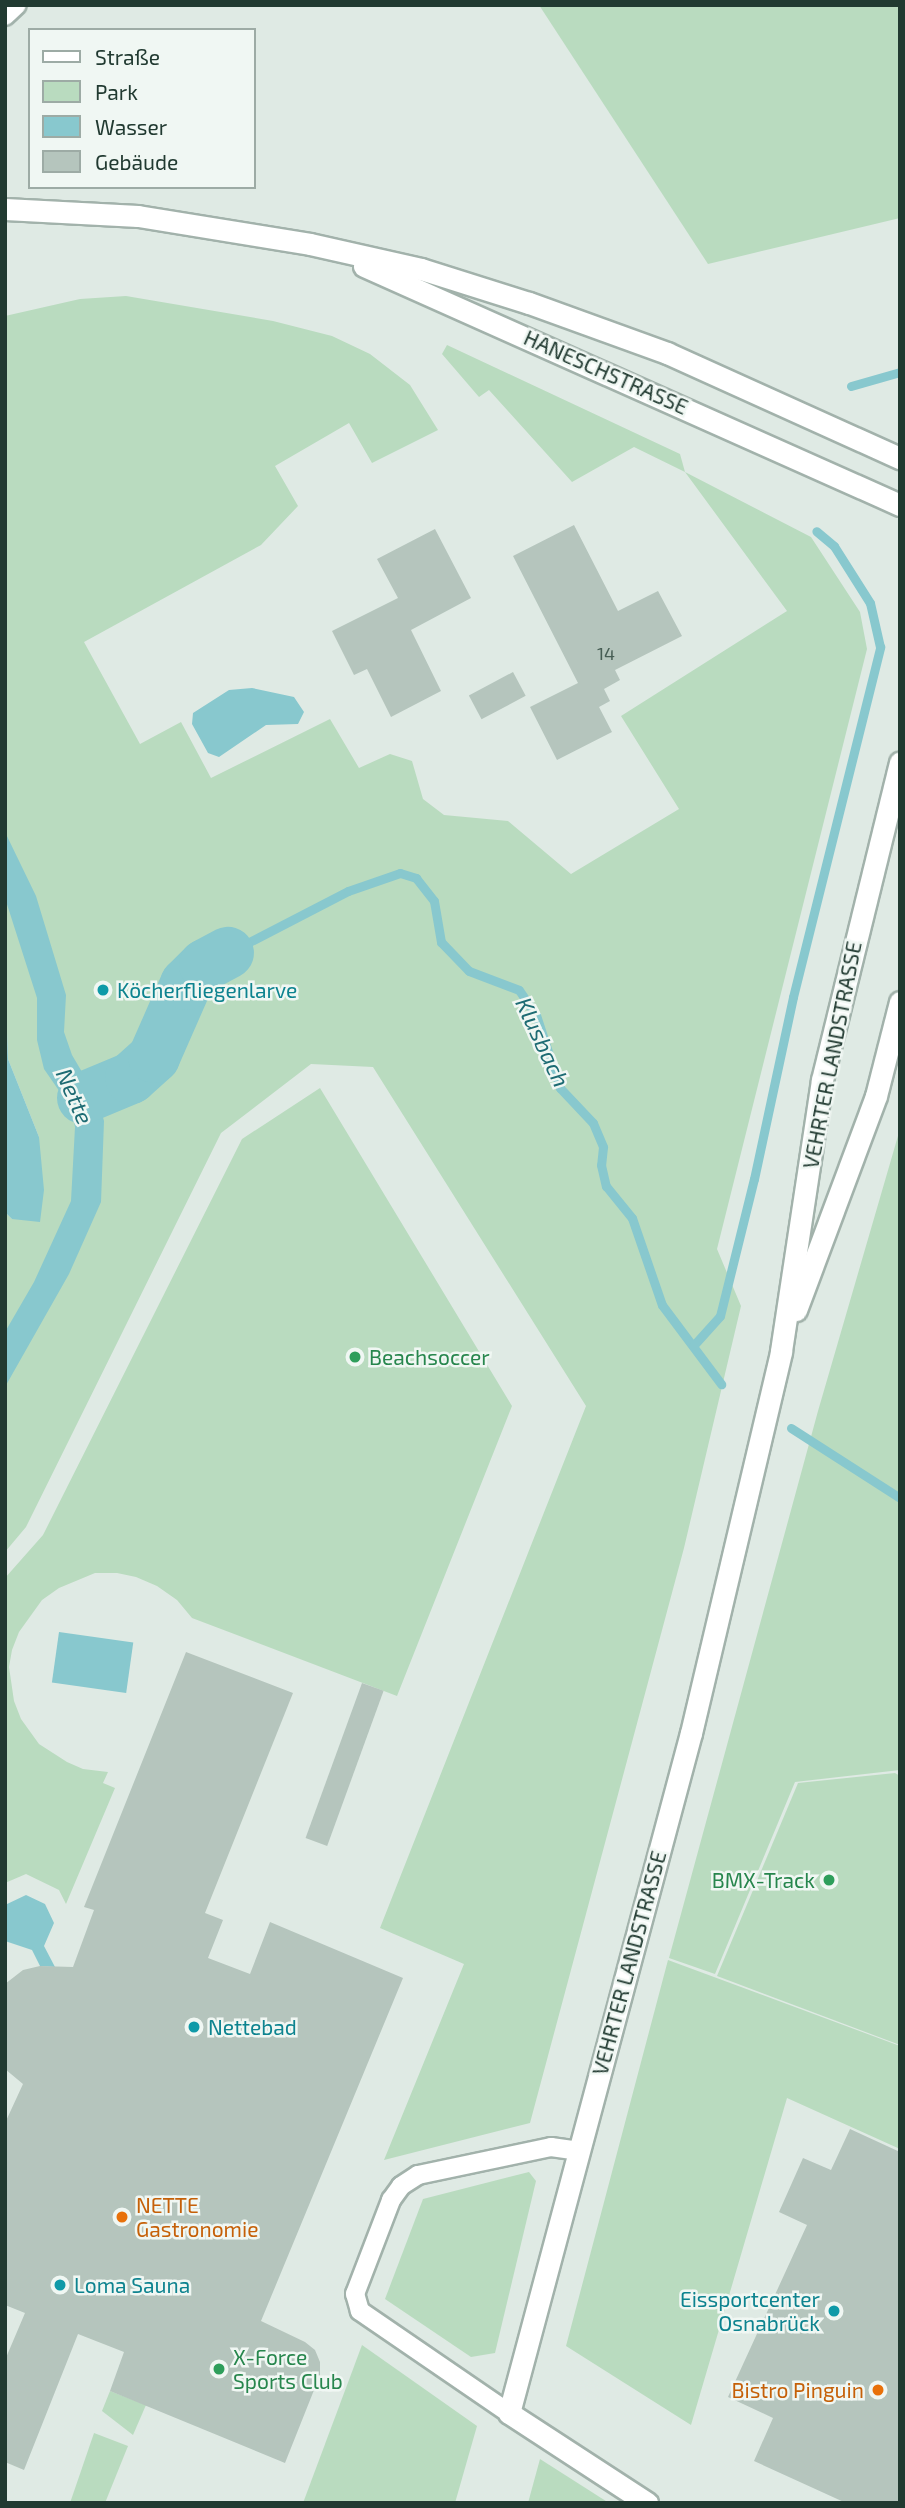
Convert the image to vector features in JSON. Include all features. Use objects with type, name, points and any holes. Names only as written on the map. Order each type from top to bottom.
[{"type":"main road","name":"HANESCHSTRASSE","points":[[5,209],[138,216],[310,244],[421,269],[642,344],[900,458]]},
{"type":"main road","name":"HANESCHSTRASSE","points":[[310,244],[431,293],[900,505]]},
{"type":"main road","name":"VEHRTER LANDSTRASSE","points":[[509,2413],[691,1733],[781,1351],[822,1080],[900,762]]},
{"type":"main road","name":"VEHRTER LANDSTRASSE","points":[[781,1351],[876,1096],[900,1002]]},
{"type":"main road","points":[[509,2413],[647,2503]]},
{"type":"lane","points":[[5,16],[17,5]]},
{"type":"lane","points":[[509,2413],[360,2311],[355,2294],[391,2200],[401,2186],[418,2175],[551,2147],[578,2151]]},
{"type":"green space","points":[[539,5],[900,5],[900,218],[708,264]]},
{"type":"green space","points":[[126,296],[273,321],[332,336],[370,354],[410,385],[438,430],[372,463],[349,423],[275,466],[298,506],[261,545],[84,642],[140,744],[181,722],[211,778],[330,719],[359,768],[390,754],[412,761],[423,799],[444,815],[508,821],[571,874],[679,809],[621,716],[787,611],[685,472],[811,537],[860,612],[867,649],[717,1249],[741,1306],[684,1548],[530,2123],[384,2160],[464,1964],[380,1928],[586,1406],[373,1067],[311,1064],[221,1133],[26,1527],[5,1552],[5,1212],[12,1219],[39,1137],[8,1059],[5,981],[5,316],[80,299]]},
{"type":"green space","points":[[447,345],[680,454],[685,472],[634,447],[572,482],[489,390],[479,397],[442,354]]},
{"type":"green space","points":[[320,1088],[512,1406],[397,1696],[192,1618],[177,1600],[157,1586],[136,1577],[117,1573],[95,1573],[59,1588],[42,1600],[19,1632],[12,1650],[9,1667],[14,1701],[21,1719],[39,1744],[83,1769],[108,1772],[103,1783],[115,1788],[66,1904],[59,1890],[26,1874],[5,1883],[5,1578],[43,1535],[242,1139]]},
{"type":"green space","points":[[900,1129],[900,1770],[795,1782],[715,1974],[669,1958],[818,1411]]},
{"type":"green space","name":"BMX-Track","points":[[895,1773],[900,1776],[900,2045],[717,1976],[798,1783]]},
{"type":"green space","points":[[668,1960],[900,2046],[900,2149],[787,2098],[691,2425],[566,2346]]},
{"type":"green space","points":[[529,2172],[536,2181],[495,2353],[471,2357],[385,2299],[423,2199]]},
{"type":"green space","points":[[362,2345],[477,2426],[455,2503],[303,2503]]},
{"type":"green space","points":[[110,2391],[146,2405],[133,2435],[102,2411]]},
{"type":"green space","points":[[94,2433],[128,2446],[105,2503],[70,2503]]},
{"type":"green space","points":[[540,2459],[609,2503],[528,2503]]},
{"type":"water","points":[[252,688],[294,697],[304,712],[298,724],[266,725],[219,757],[208,753],[192,724],[193,713],[229,690]]},
{"type":"water","name":"Nette","points":[[5,832],[36,896],[66,995],[64,1032],[72,1055],[98,1099],[104,1121],[101,1202],[69,1274],[5,1387],[5,1332],[34,1282],[71,1201],[75,1127],[71,1108],[44,1069],[37,1040],[37,998],[5,898]]},
{"type":"water","points":[[5,981],[8,1059],[39,1137],[44,1190],[40,1222],[12,1219],[5,1212]]},
{"type":"water","points":[[59,1632],[133,1642],[126,1693],[52,1683]]},
{"type":"water","points":[[26,1895],[45,1904],[54,1923],[44,1946],[55,1967],[40,1966],[32,1950],[5,1941],[5,1905]]},
{"type":"building","points":[[574,525],[618,611],[658,591],[682,636],[615,670],[620,680],[604,689],[610,701],[599,707],[612,732],[557,760],[530,707],[578,683],[513,556]]},
{"type":"building","points":[[435,529],[471,598],[411,630],[441,691],[391,717],[367,669],[354,675],[332,631],[398,598],[377,559]]},
{"type":"building","points":[[513,672],[526,696],[482,719],[469,695]]},
{"type":"building","name":"Nettebad","points":[[186,1652],[293,1693],[205,1913],[223,1920],[208,1958],[250,1974],[270,1922],[403,1978],[261,2321],[305,2342],[315,2350],[320,2362],[320,2375],[285,2463],[110,2391],[124,2352],[78,2334],[24,2470],[5,2462],[5,2360],[25,2313],[5,2305],[5,2123],[23,2084],[5,2069],[5,1984],[23,1970],[40,1966],[73,1967],[94,1910],[84,1907]]},
{"type":"building","points":[[362,1683],[384,1691],[327,1846],[306,1838]]},
{"type":"building","name":"Eissportcenter Osnabrück","points":[[850,2129],[900,2152],[900,2503],[846,2503],[754,2461],[773,2418],[728,2397],[807,2225],[779,2212],[803,2158],[831,2170]]},
{"type":"waterway","points":[[851,386],[900,372]]},
{"type":"waterway","points":[[693,1346],[720,1316],[754,1179],[793,997],[880,647],[870,603],[834,546],[816,531]]},
{"type":"waterway","name":"Klusbach","points":[[228,953],[348,891],[400,873],[416,878],[434,901],[441,942],[469,971],[519,990],[536,1015],[560,1088],[593,1123],[603,1147],[601,1165],[606,1186],[632,1218],[662,1305],[721,1384]]},
{"type":"waterway","name":"Klusbach","points":[[83,1098],[131,1078],[154,1057],[186,984],[205,965],[228,953]]},
{"type":"waterway","name":"Klusbach","points":[[791,1428],[900,1498]]},
{"type":"place","name":"Köcherfliegenlarve","points":[[103,990]]},
{"type":"place","name":"Beachsoccer","points":[[355,1357]]},
{"type":"place","name":"BMX-Track","points":[[829,1880]]},
{"type":"place","name":"Nettebad","points":[[194,2027]]},
{"type":"place","name":"NETTE Gastronomie","points":[[122,2217]]},
{"type":"place","name":"Loma Sauna","points":[[60,2285]]},
{"type":"place","name":"Eissportcenter Osnabrück","points":[[834,2311]]},
{"type":"place","name":"X-Force Sports Club","points":[[219,2369]]},
{"type":"place","name":"Bistro Pinguin","points":[[878,2390]]}]
